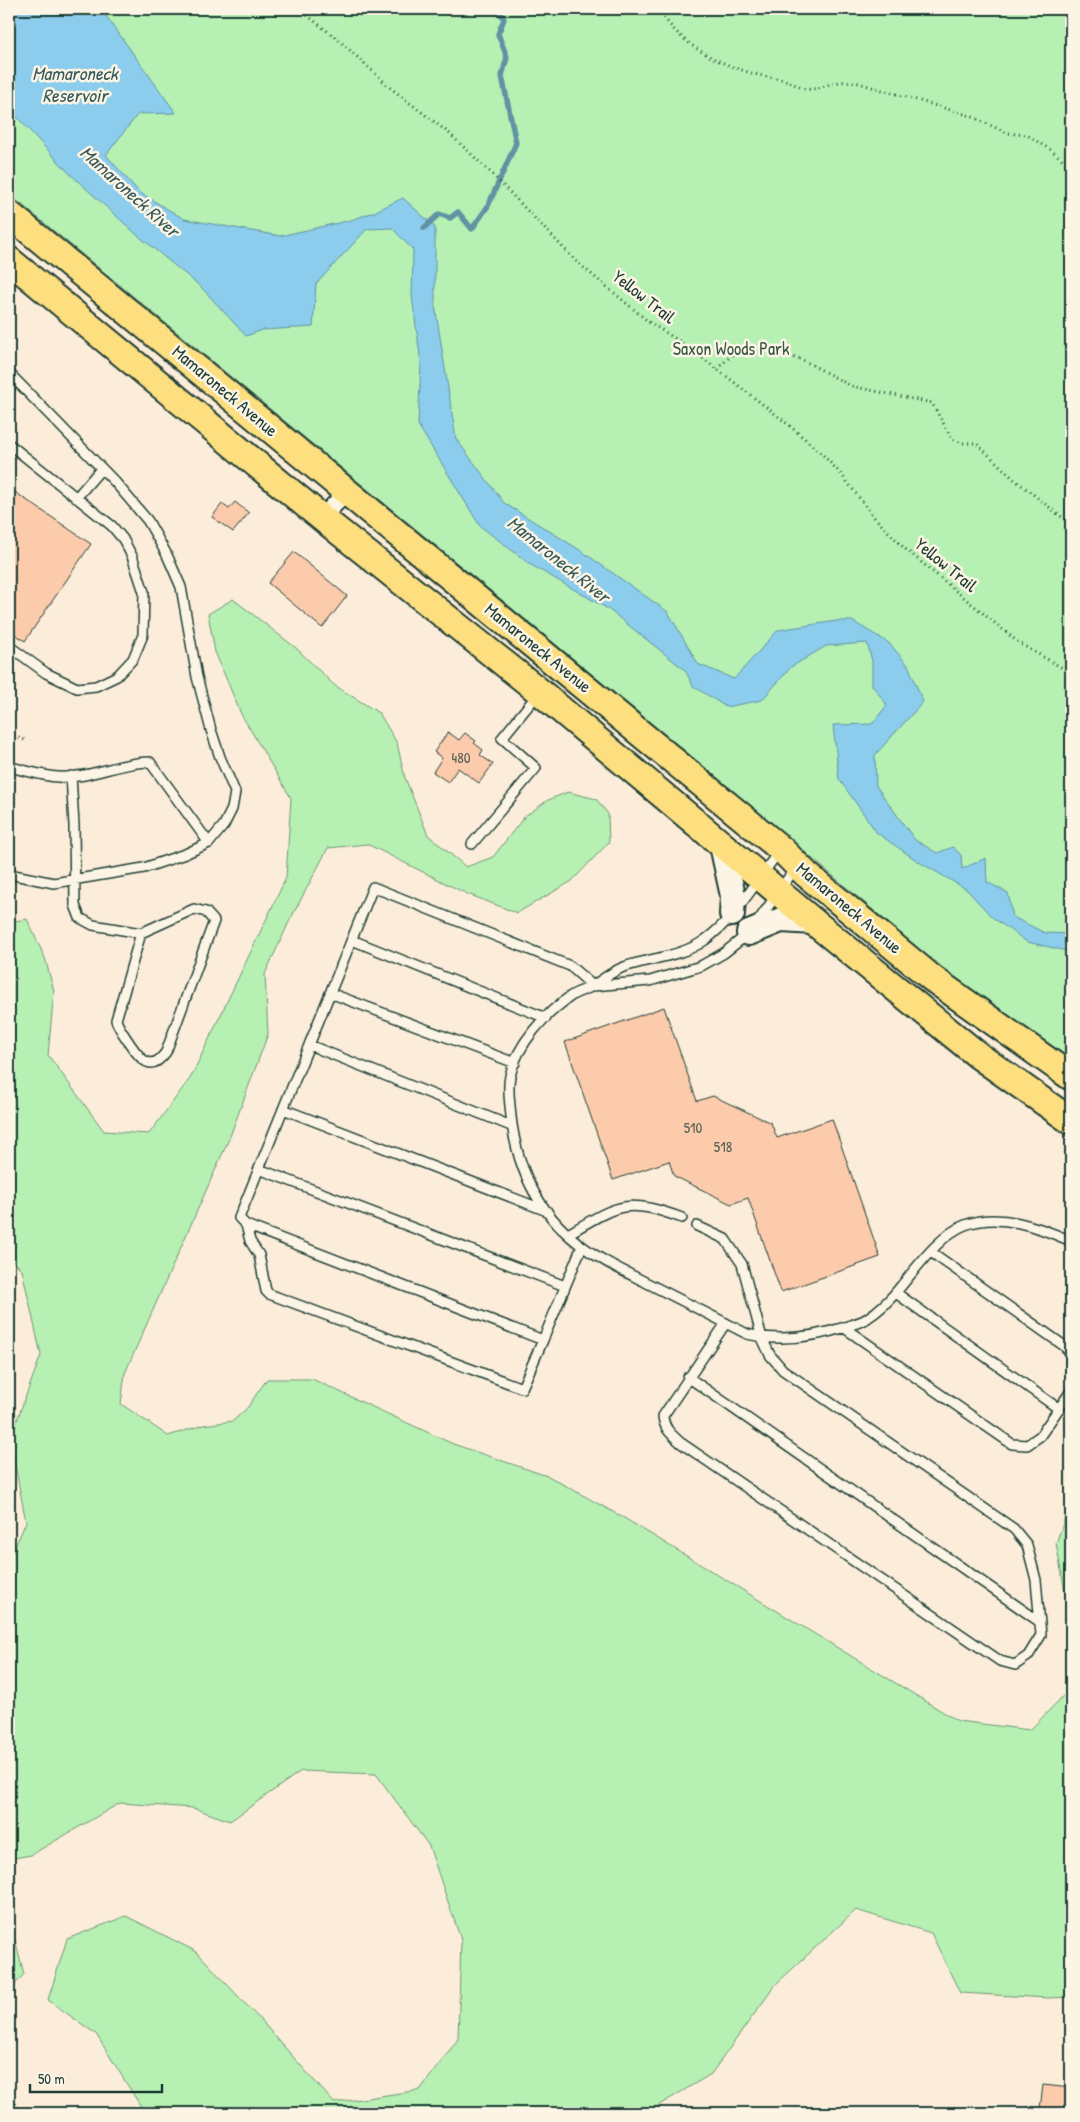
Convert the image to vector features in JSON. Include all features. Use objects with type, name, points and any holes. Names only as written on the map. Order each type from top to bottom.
[{"type":"main road","name":"Mamaroneck Avenue","points":[[9,214],[347,491],[933,978],[1071,1077]]},
{"type":"main road","name":"Mamaroneck Avenue","points":[[9,260],[322,518],[540,692],[814,922],[979,1056],[1071,1121]]},
{"type":"main road","points":[[722,845],[733,896],[732,914]]},
{"type":"main road","points":[[749,933],[781,920],[814,922]]},
{"type":"street","points":[[322,518],[347,491]]},
{"type":"lane","points":[[9,389],[12,376]]},
{"type":"lane","points":[[9,874],[54,883],[144,868],[209,843],[228,817],[232,809],[235,792],[220,758],[197,677],[181,587],[167,555],[148,521],[116,482],[100,469],[12,376]]},
{"type":"lane","points":[[9,646],[46,673],[78,688],[96,686],[117,676],[133,659],[143,635],[144,592],[132,556],[123,539],[112,526],[10,446]]},
{"type":"lane","points":[[76,498],[100,469]]},
{"type":"lane","points":[[472,844],[536,768],[502,738],[540,692]]},
{"type":"lane","points":[[9,767],[59,777],[98,772],[134,762],[150,762],[209,843]]},
{"type":"lane","points":[[71,776],[75,905],[80,918],[93,925],[141,932],[194,910],[206,912],[214,921],[166,1052],[160,1060],[151,1063],[141,1060],[119,1028],[116,1020],[141,932]]},
{"type":"lane","points":[[543,1340],[246,1225],[239,1218],[373,887],[570,966],[593,986],[650,981],[701,966],[724,953],[749,933],[769,884],[789,857]]},
{"type":"lane","points":[[789,857],[769,884],[732,914],[706,940],[690,949],[624,966],[593,986],[572,995],[551,1011],[530,1034],[510,1076],[511,1126],[525,1176],[547,1211],[582,1246],[608,1263],[747,1334],[762,1338],[825,1334],[865,1320],[896,1293],[931,1252],[954,1230],[966,1224],[986,1220],[1021,1223],[1048,1231],[1071,1241]]},
{"type":"lane","points":[[352,940],[546,1018]]},
{"type":"lane","points":[[330,993],[515,1063]]},
{"type":"lane","points":[[309,1045],[511,1126]]},
{"type":"lane","points":[[283,1109],[547,1211]]},
{"type":"lane","points":[[259,1169],[565,1286]]},
{"type":"lane","points":[[568,1234],[608,1210],[632,1205],[655,1208],[682,1218]]},
{"type":"lane","points":[[246,1225],[250,1241],[259,1255],[266,1291],[269,1294],[522,1388],[582,1246]]},
{"type":"lane","points":[[697,1226],[725,1238],[742,1264],[762,1338],[770,1355],[783,1370],[1014,1529],[1027,1545],[1036,1580],[1040,1622],[1040,1634],[1028,1656],[1015,1665],[1000,1661],[681,1443],[664,1426],[663,1416],[726,1323]]},
{"type":"lane","points":[[931,1252],[1063,1345],[1071,1353]]},
{"type":"lane","points":[[896,1293],[1059,1409]]},
{"type":"lane","points":[[843,1327],[1012,1444],[1027,1445],[1040,1436],[1071,1391]]},
{"type":"lane","points":[[688,1377],[1040,1622]]},
{"type":"path","name":"Yellow Trail","points":[[299,9],[340,41],[393,90],[450,134],[490,172],[578,263],[649,322],[687,346],[783,420],[821,453],[841,474],[874,517],[904,548],[1019,643],[1071,673]]},
{"type":"path","points":[[659,9],[664,18],[682,37],[709,57],[733,68],[761,76],[786,80],[804,89],[818,89],[836,82],[855,82],[971,116],[1007,133],[1027,135],[1071,167]]},
{"type":"path","points":[[717,369],[733,354],[746,348],[802,359],[851,386],[932,403],[952,439],[962,443],[976,443],[1014,479],[1064,519],[1071,522]]},
{"type":"path","points":[[9,688],[11,680]]},
{"type":"path","points":[[9,735],[25,740]]},
{"type":"green space","name":"Saxon Woods Park","points":[[9,9],[1071,9],[1071,1066],[991,1010],[708,770],[9,194]]},
{"type":"green space","points":[[233,599],[296,648],[334,685],[379,713],[397,743],[405,778],[428,835],[466,867],[493,857],[524,817],[548,800],[568,792],[596,799],[608,814],[609,842],[572,881],[517,913],[465,893],[367,844],[328,848],[289,922],[265,974],[268,1034],[229,1139],[125,1373],[121,1404],[168,1436],[203,1425],[233,1421],[247,1408],[267,1379],[312,1379],[453,1444],[550,1477],[624,1518],[958,1721],[1030,1730],[1071,1688],[1071,1997],[1048,1998],[960,1993],[931,1933],[856,1910],[776,1984],[711,2074],[646,2113],[143,2113],[143,2110],[96,2034],[48,2000],[67,1939],[126,1916],[197,1952],[334,2103],[420,2090],[458,2039],[461,1940],[429,1846],[376,1774],[301,1771],[230,1821],[193,1808],[120,1803],[31,1855],[9,1859],[9,1560],[26,1522],[10,1439],[41,1355],[22,1270],[9,1257],[9,922],[27,919],[45,958],[54,991],[48,1055],[104,1131],[149,1134],[191,1077],[286,878],[291,798],[241,714],[215,652],[208,614]]},
{"type":"green space","points":[[1065,1518],[1071,1518],[1071,1625],[1056,1543]]},
{"type":"green space","points":[[13,1932],[24,1974],[13,1987],[9,1998],[9,1933]]},
{"type":"water","name":"Mamaroneck Reservoir","points":[[9,9],[101,9],[176,113],[138,114],[106,155],[139,192],[184,219],[280,236],[351,220],[374,212],[403,198],[435,227],[435,305],[456,439],[504,503],[580,550],[668,612],[698,664],[734,679],[778,630],[836,621],[852,621],[889,643],[908,665],[923,702],[875,755],[876,786],[915,840],[937,853],[953,847],[961,855],[962,869],[986,858],[987,882],[1008,893],[1013,917],[1045,933],[1071,934],[1071,952],[1027,942],[992,917],[966,889],[919,862],[877,833],[839,779],[833,725],[872,724],[887,705],[872,685],[872,661],[867,643],[826,646],[791,667],[762,700],[726,707],[693,686],[685,670],[608,609],[531,565],[480,526],[418,425],[421,363],[412,296],[413,250],[392,228],[367,229],[316,284],[313,327],[262,330],[246,336],[201,287],[136,234],[69,173],[17,117],[9,112]]},
{"type":"building","points":[[9,488],[91,544],[25,641],[9,630]]},
{"type":"building","points":[[235,502],[249,513],[233,532],[212,517],[222,504],[229,509]]},
{"type":"building","points":[[294,552],[347,596],[322,628],[268,583]]},
{"type":"building","points":[[448,732],[459,740],[465,733],[476,741],[474,743],[483,750],[480,755],[493,764],[479,783],[458,768],[448,782],[433,772],[442,758],[434,752]]},
{"type":"building","points":[[664,1007],[697,1101],[713,1096],[771,1123],[777,1138],[832,1119],[880,1257],[781,1292],[748,1198],[731,1204],[674,1176],[669,1161],[613,1180],[565,1042]]},
{"type":"building","points":[[1043,2085],[1071,2088],[1071,2113],[1040,2109]]},
{"type":"waterway","points":[[424,228],[439,214],[450,218],[458,212],[472,229],[488,206],[516,143],[502,76],[507,57],[498,34],[504,19],[498,9]]},
{"type":"water label","name":"Mamaroneck River","points":[[130,191]]},
{"type":"water label","name":"Mamaroneck River","points":[[559,559]]}]
